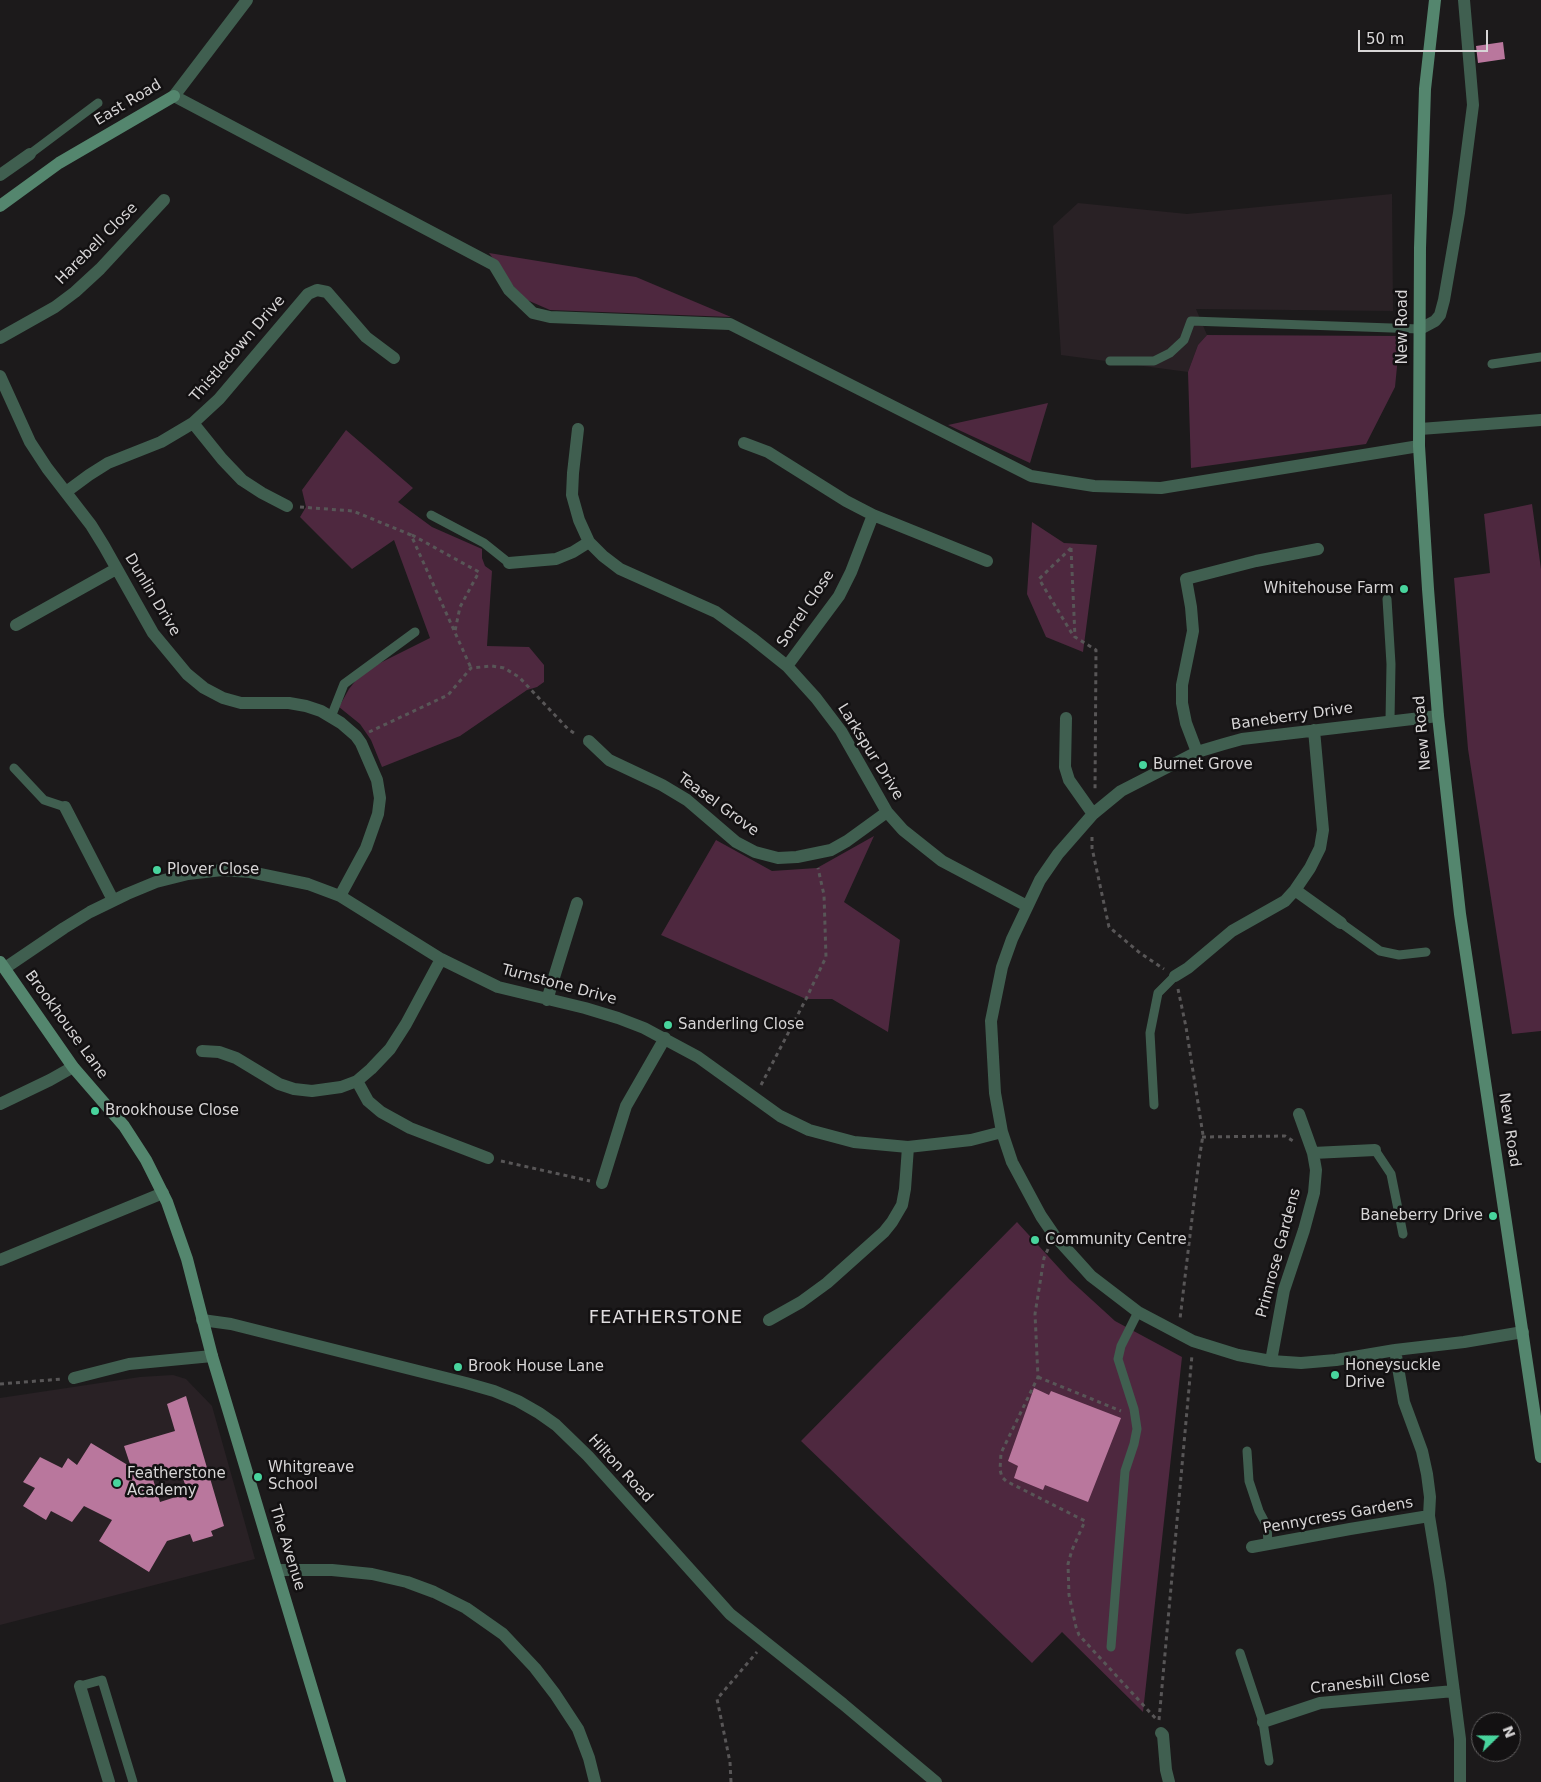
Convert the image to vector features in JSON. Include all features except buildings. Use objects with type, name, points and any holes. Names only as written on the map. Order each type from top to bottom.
[{"type":"street","name":"East Road","points":[[0,206],[59,163],[174,96],[247,0]]},
{"type":"street","name":"New Road","points":[[1435,0],[1425,89],[1422,150],[1419,446],[1438,716],[1460,914],[1541,1457]]},
{"type":"street","points":[[1420,329],[1435,321],[1440,314],[1459,213],[1473,105],[1464,0]]},
{"type":"street","points":[[174,96],[494,265],[509,290],[533,313],[550,317],[730,324],[1031,476],[1094,486],[1161,488],[1419,446]]},
{"type":"street","points":[[0,174],[30,154]]},
{"type":"street","name":"Harebell Close","points":[[0,338],[55,307],[75,292],[164,200]]},
{"type":"street","name":"Thistledown Drive","points":[[66,492],[108,463],[161,442],[194,423],[219,399],[308,294],[317,290],[327,292],[366,337],[394,358]]},
{"type":"street","name":"Dunlin Drive","points":[[0,376],[30,442],[47,468],[91,526],[153,633],[186,674],[204,688],[223,698],[241,702],[289,703],[321,711],[341,723],[357,737],[373,767],[380,798],[378,814],[366,848],[340,896]]},
{"type":"street","points":[[1420,430],[1541,420]]},
{"type":"street","points":[[194,423],[222,459],[242,480],[287,506]]},
{"type":"street","name":"Larkspur Drive","points":[[578,428],[572,495],[579,520],[589,542],[620,569],[716,612],[787,666],[816,698],[841,731],[887,812],[903,830],[942,861],[1027,906]]},
{"type":"street","points":[[744,443],[768,452],[846,501],[987,561]]},
{"type":"street","name":"Sorrel Close","points":[[787,666],[838,596],[851,572],[873,514]]},
{"type":"street","points":[[509,563],[556,559],[573,552],[589,542]]},
{"type":"street","points":[[1197,752],[1186,723],[1182,703],[1182,685],[1193,631],[1186,579],[1256,561],[1318,550]]},
{"type":"street","points":[[16,625],[116,569]]},
{"type":"street","name":"Baneberry Drive","points":[[1438,716],[1390,720],[1242,739],[1197,752],[1121,791],[1093,814],[1058,854],[1040,880],[1012,939],[1002,967],[991,1020],[995,1093],[1002,1132],[1012,1162],[1025,1189],[1054,1235],[1091,1276],[1138,1312],[1193,1341],[1216,1349],[1271,1361],[1301,1363],[1336,1360],[1523,1332]]},
{"type":"street","points":[[1066,718],[1065,767],[1068,780],[1093,814]]},
{"type":"street","points":[[1175,976],[1188,968],[1232,931],[1285,901],[1310,868],[1320,848],[1323,830],[1314,730]]},
{"type":"street","name":"Teasel Grove","points":[[588,741],[609,760],[662,785],[687,800],[736,842],[755,852],[778,858],[797,858],[831,850],[847,841],[887,812]]},
{"type":"street","points":[[65,807],[113,900]]},
{"type":"street","name":"Turnstone Drive","points":[[2,965],[113,900],[156,882],[188,874],[222,870],[250,872],[308,884],[340,896],[441,959],[498,987],[618,1018],[665,1038],[698,1057],[780,1116],[809,1130],[854,1142],[908,1147],[971,1140],[1002,1132]]},
{"type":"street","points":[[1295,890],[1341,923]]},
{"type":"street","points":[[547,1000],[577,903]]},
{"type":"street","points":[[202,1051],[219,1052],[236,1058],[279,1084],[294,1089],[312,1091],[341,1087],[356,1081],[371,1069],[390,1049],[406,1024],[441,959]]},
{"type":"street","name":"Brookhouse Lane","points":[[2,965],[73,1067],[124,1126],[146,1160],[160,1187]]},
{"type":"street","points":[[602,1183],[626,1106],[665,1038]]},
{"type":"street","points":[[0,1104],[37,1087],[73,1067]]},
{"type":"street","points":[[356,1081],[368,1101],[381,1112],[410,1128],[488,1158]]},
{"type":"street","name":"Primrose Gardens","points":[[1271,1361],[1284,1290],[1314,1193],[1316,1170],[1313,1153],[1299,1114]]},
{"type":"street","points":[[769,1320],[801,1302],[827,1283],[884,1232],[902,1205],[906,1189],[908,1147]]},
{"type":"street","points":[[1313,1153],[1375,1150]]},
{"type":"street","points":[[0,1260],[160,1187]]},
{"type":"street","name":"The Avenue","points":[[160,1187],[187,1259],[212,1356],[340,1782]]},
{"type":"street","name":"Hilton Road","points":[[202,1320],[232,1324],[466,1383],[494,1391],[518,1401],[556,1425],[588,1456],[730,1614],[936,1782]]},
{"type":"street","points":[[1395,1350],[1404,1402],[1422,1451],[1428,1474],[1429,1516],[1440,1584],[1460,1739],[1460,1782]]},
{"type":"street","points":[[74,1378],[129,1364],[212,1356]]},
{"type":"street","name":"Pennycress Gardens","points":[[1252,1547],[1429,1516]]},
{"type":"street","points":[[277,1570],[332,1570],[372,1574],[407,1582],[434,1592],[466,1608],[503,1634],[555,1694],[578,1729],[589,1758],[594,1782]]},
{"type":"street","points":[[80,1686],[109,1782]]},
{"type":"street","name":"Cranesbill Close","points":[[1263,1722],[1294,1710],[1320,1703],[1454,1690]]},
{"type":"street","points":[[1160,1727],[1163,1735],[1169,1782]]},
{"type":"lane","points":[[30,154],[98,103]]},
{"type":"lane","points":[[1110,361],[1154,361],[1170,353],[1184,340],[1192,321],[1420,329]]},
{"type":"lane","points":[[1492,364],[1541,357]]},
{"type":"lane","points":[[431,515],[484,543],[509,563]]},
{"type":"lane","points":[[1387,598],[1392,664],[1390,720]]},
{"type":"lane","points":[[331,717],[344,684],[415,632]]},
{"type":"lane","points":[[14,768],[44,800],[65,807]]},
{"type":"lane","points":[[1341,923],[1380,951],[1399,955],[1426,952]]},
{"type":"lane","points":[[1154,1104],[1150,1034],[1158,993],[1175,976]]},
{"type":"lane","points":[[1375,1150],[1391,1174],[1403,1234]]},
{"type":"lane","points":[[1111,1647],[1124,1471],[1134,1444],[1137,1429],[1118,1359],[1121,1346],[1138,1312]]},
{"type":"lane","points":[[1247,1451],[1249,1481],[1259,1511],[1267,1526],[1268,1544]]},
{"type":"lane","points":[[1240,1653],[1263,1722],[1269,1761]]},
{"type":"lane","points":[[80,1686],[102,1680],[133,1782]]},
{"type":"path","points":[[287,506],[353,511],[411,535],[479,572],[460,607],[455,631]]},
{"type":"path","points":[[411,535],[472,668]]},
{"type":"path","points":[[1075,638],[1071,548],[1039,580],[1075,638],[1096,650],[1092,848],[1109,927],[1140,954],[1175,976],[1186,1027],[1203,1135],[1178,1333]]},
{"type":"path","points":[[357,737],[448,695],[472,668],[492,666],[504,668],[519,678],[568,729],[588,741]]},
{"type":"path","points":[[754,1098],[826,957],[824,895],[815,855]]},
{"type":"path","points":[[1203,1135],[1202,1137],[1285,1136],[1313,1153]]},
{"type":"path","points":[[488,1158],[602,1183]]},
{"type":"path","points":[[1054,1235],[1044,1258],[1035,1314],[1038,1377],[1001,1452],[999,1460],[1002,1477],[1006,1481],[1085,1521],[1068,1564],[1069,1595],[1076,1627],[1079,1635],[1160,1727]]},
{"type":"path","points":[[1160,1727],[1193,1341]]},
{"type":"path","points":[[1038,1377],[1135,1417]]},
{"type":"path","points":[[0,1384],[74,1378]]},
{"type":"path","points":[[731,1782],[730,1762],[717,1699],[766,1642]]},
{"type":"shaded area","points":[[1392,194],[1393,311],[1196,309],[1207,335],[1198,345],[1188,372],[1061,355],[1053,226],[1078,203],[1187,214]]},
{"type":"shaded area","points":[[489,253],[636,277],[731,317],[550,310],[527,300],[514,287]]},
{"type":"shaded area","points":[[1207,335],[1400,336],[1395,387],[1366,444],[1191,468],[1188,372],[1198,345]]},
{"type":"shaded area","points":[[1048,403],[1030,463],[948,425]]},
{"type":"shaded area","points":[[346,430],[413,488],[398,502],[432,527],[482,549],[482,558],[485,566],[492,571],[487,646],[529,647],[544,665],[544,682],[537,687],[527,690],[460,736],[382,767],[371,740],[360,724],[339,707],[349,689],[360,675],[430,638],[394,540],[352,569],[300,517],[306,507],[302,490]]},
{"type":"shaded area","points":[[1532,504],[1541,569],[1541,1031],[1512,1034],[1468,749],[1454,578],[1490,573],[1484,514]]},
{"type":"shaded area","points":[[1032,522],[1064,543],[1097,545],[1083,652],[1046,637],[1027,594]]},
{"type":"shaded area","points":[[874,836],[844,902],[900,940],[888,1032],[832,999],[806,999],[661,935],[716,840],[772,871],[817,868]]},
{"type":"shaded area","points":[[1017,1222],[1069,1279],[1115,1321],[1182,1357],[1143,1712],[1062,1632],[1032,1663],[801,1441]]},
{"type":"shaded area","name":"Featherstone Academy","points":[[173,1375],[186,1379],[212,1406],[255,1559],[0,1625],[0,1398],[140,1377]]},
{"type":"place","name":"Whitehouse Farm","points":[[1404,589]]},
{"type":"place","name":"Burnet Grove","points":[[1143,765]]},
{"type":"place","name":"Plover Close","points":[[157,870]]},
{"type":"place","name":"Sanderling Close","points":[[668,1025]]},
{"type":"place","name":"Brookhouse Close","points":[[95,1111]]},
{"type":"place","name":"Baneberry Drive","points":[[1493,1216]]},
{"type":"place","name":"Community Centre","points":[[1035,1240]]},
{"type":"place","name":"Brook House Lane","points":[[458,1367]]},
{"type":"place","name":"Honeysuckle Drive","points":[[1335,1375]]},
{"type":"place","name":"Whitgreave School","points":[[258,1477]]},
{"type":"place","name":"Featherstone Academy","points":[[117,1483]]},
{"type":"district","name":"FEATHERSTONE","points":[[666,1318]]}]
